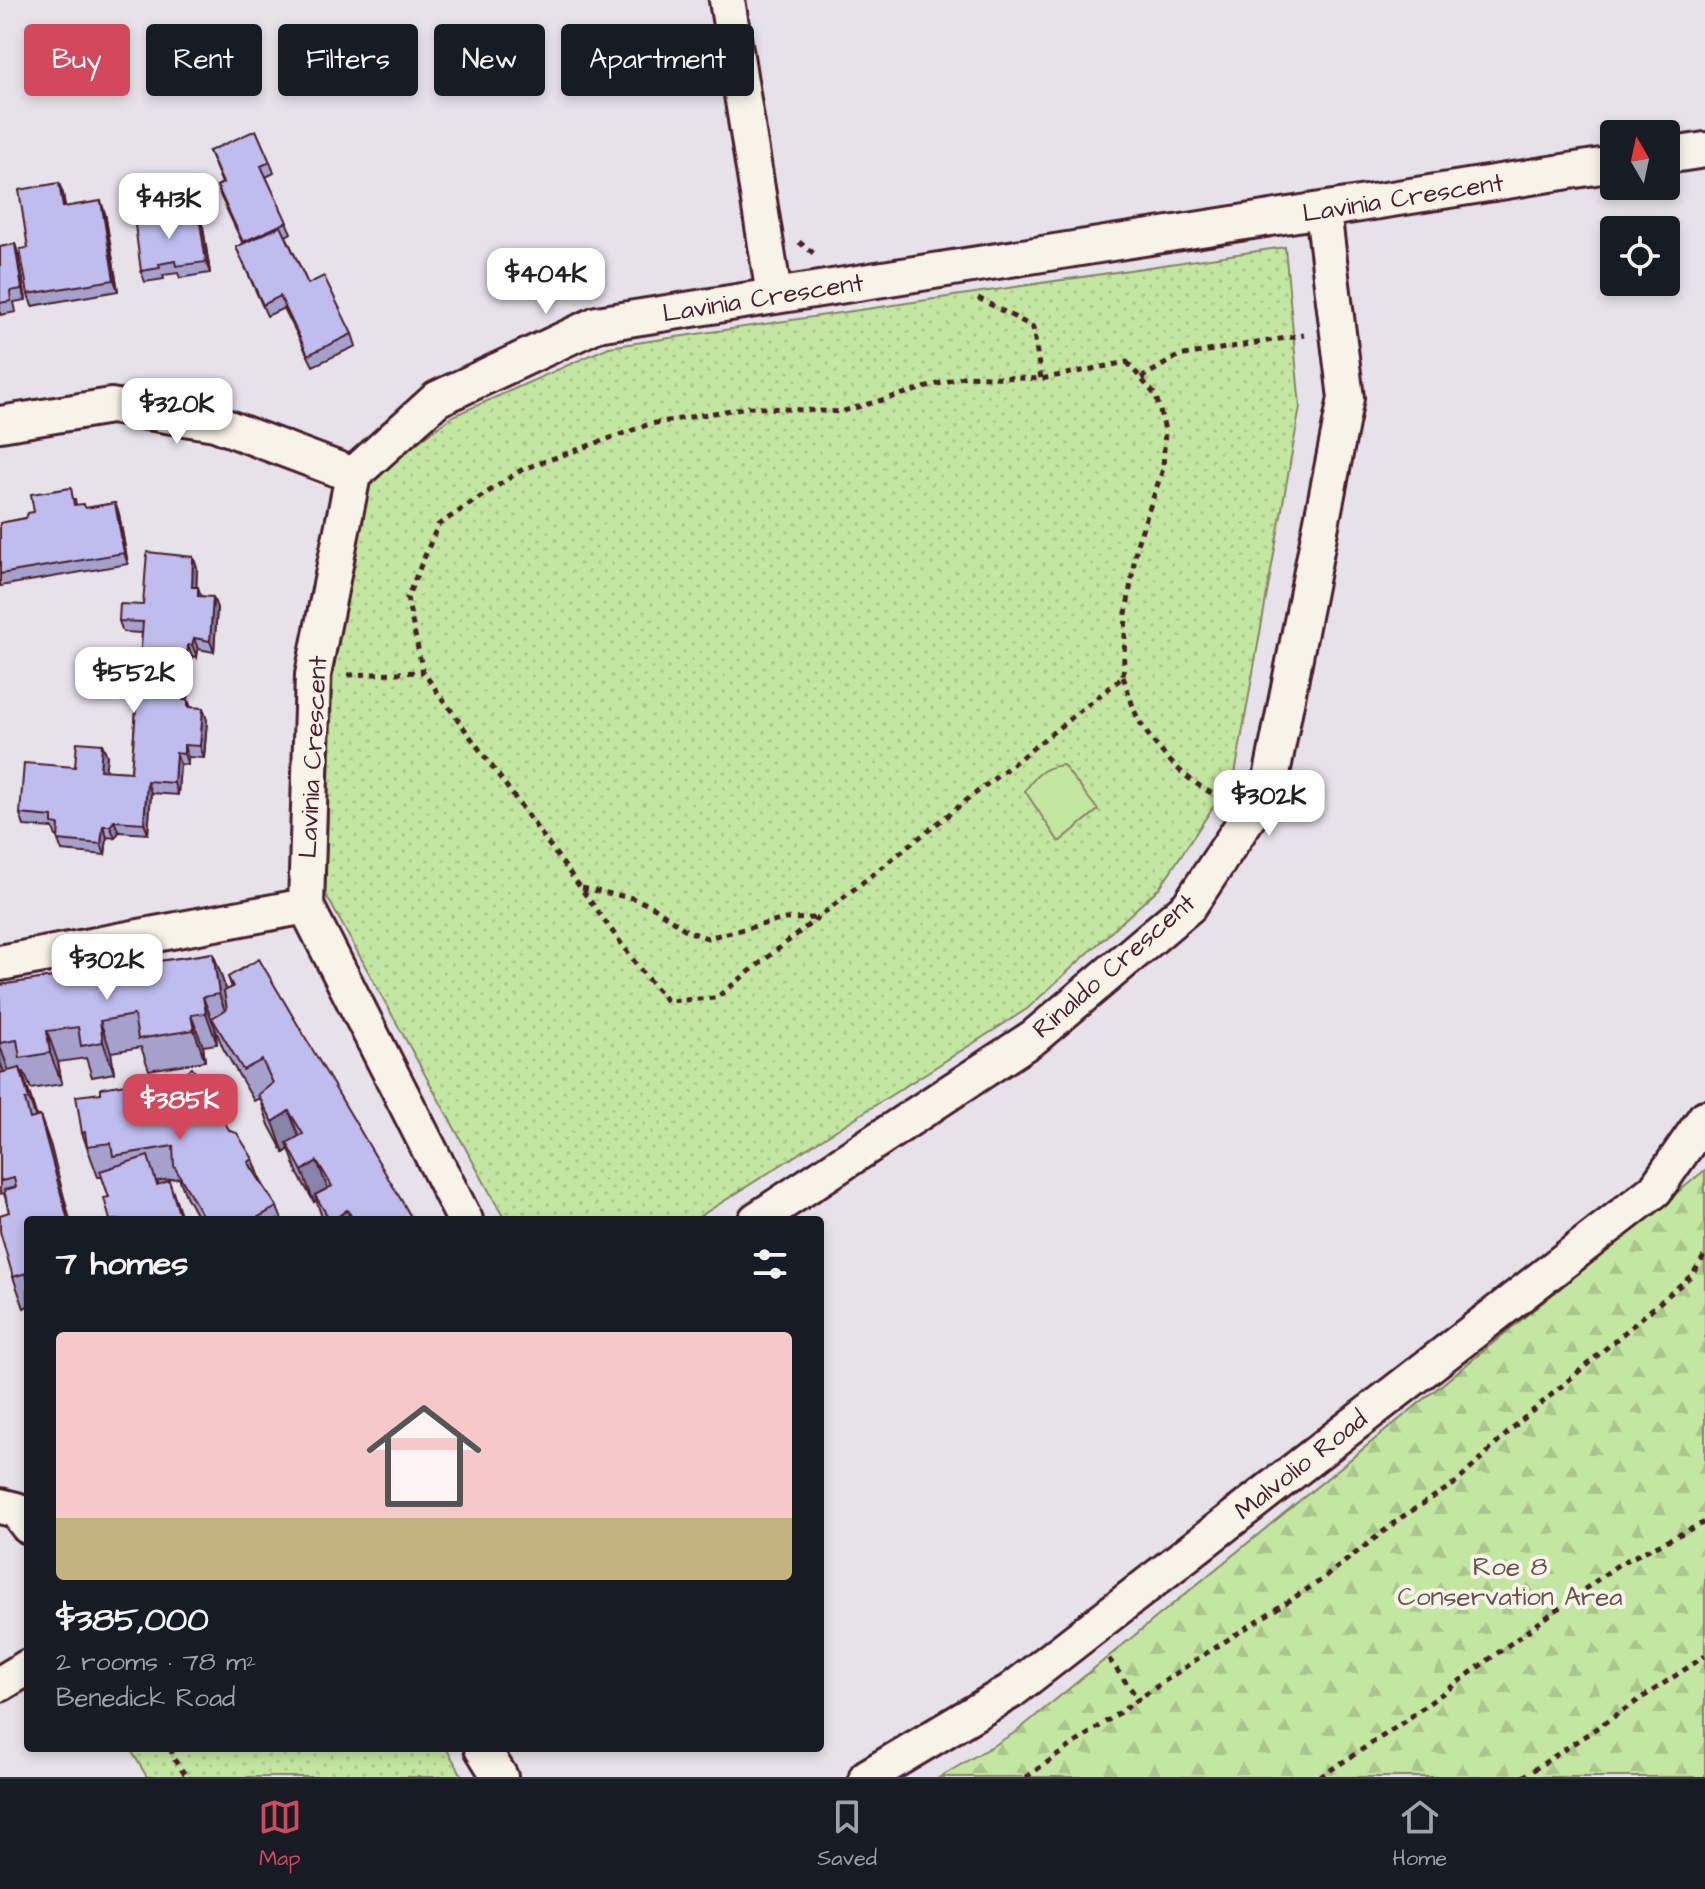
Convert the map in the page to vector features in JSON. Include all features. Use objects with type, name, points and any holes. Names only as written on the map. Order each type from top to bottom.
[{"type":"street","points":[[727,0],[774,295]]},
{"type":"street","points":[[1680,154],[1705,150]]},
{"type":"street","name":"Lavinia Crescent","points":[[463,1216],[306,906],[313,675],[353,475],[437,399],[597,324],[1600,166]]},
{"type":"street","name":"Rinaldo Crescent","points":[[762,1216],[1034,1037],[1189,906],[1270,784],[1346,398],[1323,211]]},
{"type":"street","points":[[0,424],[111,406],[215,423],[353,475]]},
{"type":"street","points":[[0,963],[306,906]]},
{"type":"street","name":"Malvolio Road","points":[[867,1777],[1011,1691],[1655,1190],[1705,1118]]},
{"type":"street","points":[[0,1506],[16,1510],[24,1521]]},
{"type":"street","points":[[0,1684],[24,1669]]},
{"type":"street","points":[[484,1752],[500,1777]]},
{"type":"path","points":[[970,266],[979,298],[1033,327],[1041,379]]},
{"type":"path","points":[[1141,378],[1178,356],[1337,328]]},
{"type":"path","points":[[1123,677],[716,998],[667,1001],[642,972],[423,672],[407,598],[438,525],[523,469],[650,424],[748,407],[840,412],[966,376],[1041,379],[1127,362],[1156,396],[1165,430],[1163,469],[1137,544],[1126,614],[1123,677],[1140,723],[1175,766],[1203,790],[1220,797]]},
{"type":"path","points":[[313,675],[332,677],[423,672]]},
{"type":"path","points":[[581,888],[632,898],[654,907],[687,931],[707,938],[785,919],[817,918]]},
{"type":"path","points":[[1026,1777],[1191,1663],[1320,1581],[1402,1517],[1457,1482],[1516,1425],[1692,1275],[1705,1255]]},
{"type":"path","points":[[1320,1777],[1398,1726],[1619,1564],[1705,1522]]},
{"type":"path","points":[[1089,1630],[1139,1700]]},
{"type":"path","points":[[1523,1777],[1705,1656]]},
{"type":"path","points":[[172,1752],[187,1777]]},
{"type":"green space","points":[[1285,247],[1300,407],[1235,774],[1160,887],[1027,1009],[700,1216],[503,1216],[325,893],[333,670],[370,478],[453,416],[609,347]]},
{"type":"green space","points":[[1063,765],[1098,810],[1059,842],[1025,791],[1041,773]]},
{"type":"green space","name":"Roe 8 Conservation Area","points":[[1705,1170],[1705,1777],[940,1777],[1016,1732]]},
{"type":"green space","points":[[132,1752],[448,1752],[463,1777],[147,1777]]},
{"type":"building","points":[[256,130],[270,162],[261,166],[287,222],[243,242],[217,186],[223,183],[209,151]]},
{"type":"building","points":[[59,183],[63,207],[101,201],[114,280],[28,294],[20,249],[28,248],[19,190]]},
{"type":"building","points":[[165,212],[167,221],[199,216],[206,262],[176,266],[175,261],[159,264],[160,268],[141,271],[134,217]]},
{"type":"building","points":[[281,226],[308,284],[324,276],[352,334],[308,355],[280,296],[263,305],[236,247]]},
{"type":"building","points":[[15,244],[22,289],[10,291],[11,301],[0,303],[0,247]]},
{"type":"building","points":[[71,488],[74,505],[83,504],[86,508],[115,503],[124,553],[0,574],[0,523],[26,518],[28,513],[34,512],[31,494]]},
{"type":"building","points":[[147,552],[193,557],[192,587],[198,587],[198,596],[213,597],[210,641],[194,638],[192,645],[188,645],[183,700],[188,700],[188,707],[203,708],[200,746],[184,745],[184,754],[176,753],[174,783],[147,781],[144,823],[114,821],[110,826],[103,826],[101,844],[58,840],[59,825],[52,824],[52,817],[20,814],[24,763],[75,767],[77,742],[102,744],[100,770],[131,772],[143,622],[119,621],[120,604],[143,605]]},
{"type":"building","points":[[213,953],[219,994],[203,997],[206,1013],[191,1015],[194,1030],[138,1039],[134,1015],[100,1021],[103,1042],[81,1046],[78,1027],[47,1031],[50,1053],[20,1058],[17,1040],[0,1043],[0,985]]},
{"type":"building","points":[[259,959],[411,1216],[351,1216],[347,1210],[339,1216],[328,1216],[315,1195],[332,1186],[317,1161],[302,1171],[287,1143],[303,1134],[289,1111],[273,1122],[258,1095],[273,1083],[262,1060],[243,1070],[212,1018],[227,1009],[224,991],[233,987],[228,977]]},
{"type":"building","points":[[20,1068],[29,1099],[25,1100],[30,1119],[40,1116],[67,1216],[24,1216],[24,1274],[13,1277],[0,1231],[0,1215],[9,1212],[4,1190],[16,1187],[14,1178],[1,1181],[0,1177],[0,1073]]},
{"type":"building","points":[[192,1068],[218,1104],[214,1108],[230,1131],[237,1133],[253,1159],[248,1162],[277,1207],[260,1216],[203,1216],[174,1166],[173,1146],[113,1156],[111,1143],[87,1146],[76,1096],[101,1093],[101,1088],[163,1078],[166,1103],[174,1097],[166,1087]]},
{"type":"building","points":[[148,1156],[157,1185],[169,1181],[180,1216],[109,1216],[104,1198],[109,1197],[100,1171]]}]
